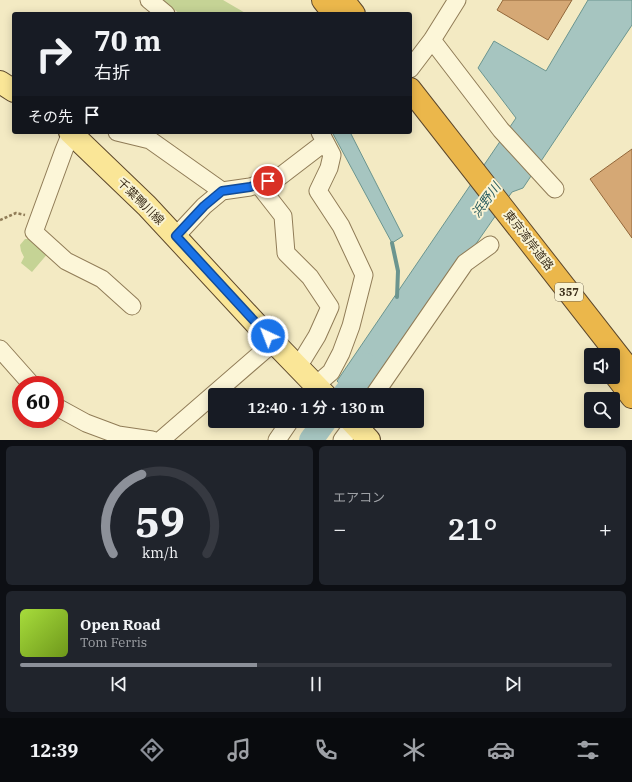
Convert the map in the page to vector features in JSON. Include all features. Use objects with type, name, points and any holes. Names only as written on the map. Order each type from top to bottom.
[{"type":"highway","points":[[323,0],[332,12]]},
{"type":"highway","points":[[343,0],[352,12]]},
{"type":"highway","name":"東京湾岸道路","points":[[412,92],[468,175]]},
{"type":"highway","name":"東京湾岸道路","points":[[412,116],[468,175],[632,373]]},
{"type":"highway","name":"東京湾岸道路","points":[[501,216],[595,348]]},
{"type":"highway","points":[[620,381],[632,397]]},
{"type":"main road","points":[[0,82],[12,90]]},
{"type":"main road","name":"千葉鴨川線","points":[[74,134],[176,236],[298,367],[315,388]]},
{"type":"main road","points":[[354,428],[369,440]]},
{"type":"street","points":[[149,0],[164,12]]},
{"type":"street","points":[[412,66],[432,40],[457,0]]},
{"type":"street","points":[[432,40],[501,130],[555,189]]},
{"type":"street","points":[[71,134],[34,232],[66,261],[102,279],[132,306]]},
{"type":"street","points":[[125,134],[150,140],[222,191]]},
{"type":"street","points":[[176,236],[204,206],[222,191],[250,187],[278,178],[322,137],[332,156],[329,168],[318,191],[341,226],[364,275],[351,326],[341,353],[331,372],[319,388]]},
{"type":"street","points":[[258,184],[283,216],[286,253],[310,277],[330,307],[317,336],[298,367]]},
{"type":"street","points":[[379,388],[465,263],[490,245]]},
{"type":"street","points":[[161,440],[274,342]]},
{"type":"street","points":[[0,349],[24,376]]},
{"type":"street","points":[[64,411],[86,424],[118,435],[152,440]]},
{"type":"street","points":[[277,440],[285,428]]},
{"type":"path","points":[[0,220],[16,213],[40,218]]},
{"type":"green space","points":[[162,0],[223,0],[244,12],[177,12]]},
{"type":"green space","points":[[25,239],[34,239],[49,252],[32,272],[21,263],[24,257],[20,245]]},
{"type":"water","points":[[588,0],[632,0],[632,25],[523,188],[512,192],[376,388],[344,388],[337,381],[516,118],[478,68],[494,41],[546,71]]},
{"type":"water","points":[[333,134],[351,134],[403,236],[392,243]]},
{"type":"building","points":[[503,0],[572,0],[548,40],[497,10]]},
{"type":"building","points":[[632,149],[632,238],[590,179]]},
{"type":"waterway","points":[[392,243],[398,271],[397,297]]},
{"type":"waterway","name":"浜野川","points":[[349,388],[366,365]]},
{"type":"waterway","name":"浜野川","points":[[311,440],[320,428]]},
{"type":"route","points":[[268,181],[250,187],[222,191],[204,206],[176,236],[268,336]]}]
